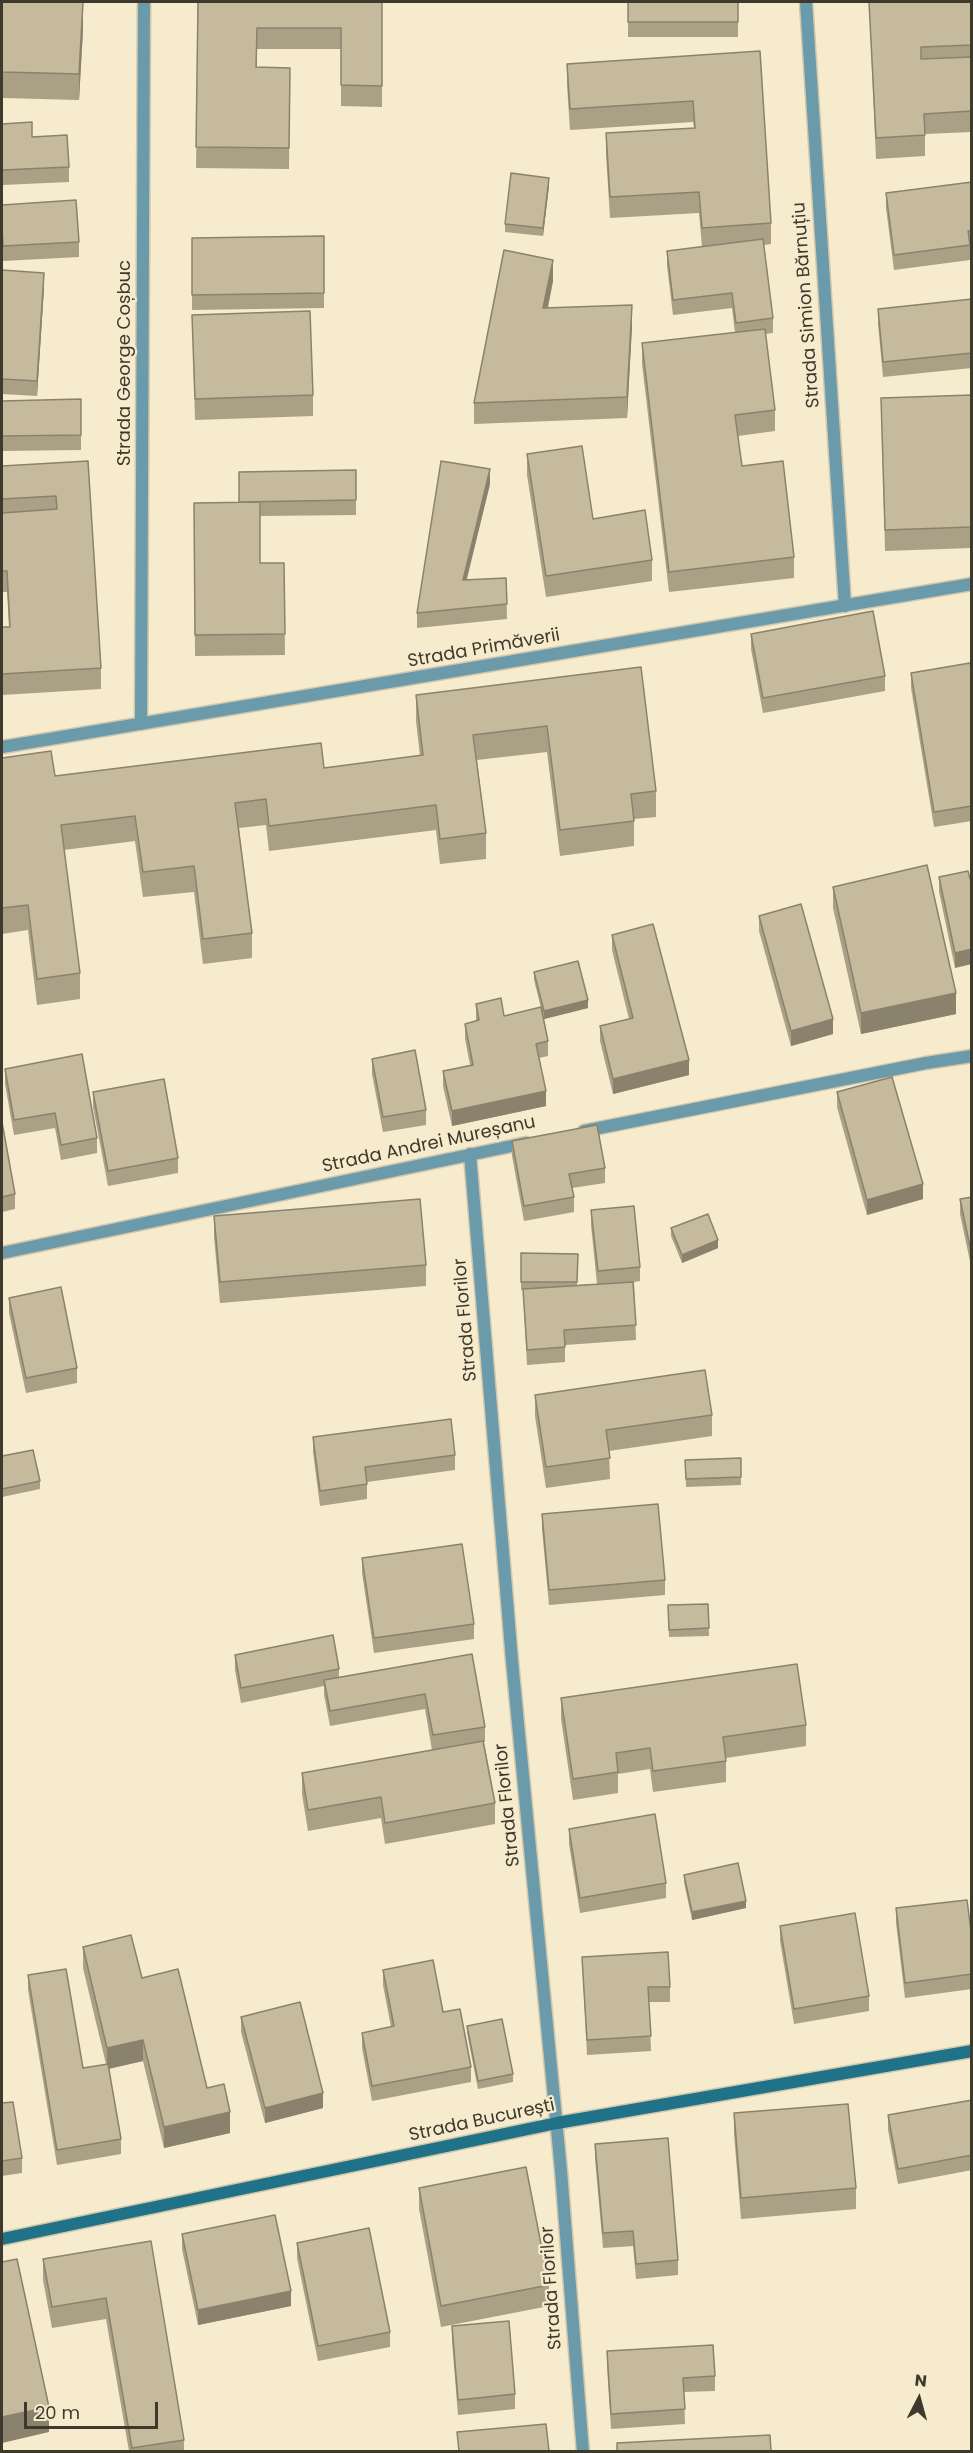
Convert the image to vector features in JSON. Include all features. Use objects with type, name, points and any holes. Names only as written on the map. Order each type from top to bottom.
[{"type":"main road","name":"Strada București","points":[[2,2239],[557,2123],[972,2051]]},
{"type":"street","name":"Strada George Coșbuc","points":[[141,724],[144,2]]},
{"type":"street","name":"Strada Simion Bărnuțiu","points":[[806,2],[845,606]]},
{"type":"street","name":"Strada Primăverii","points":[[2,747],[972,584]]},
{"type":"street","points":[[575,1133],[926,1063],[972,1056]]},
{"type":"street","name":"Strada Andrei Mureșanu","points":[[2,1253],[540,1140]]},
{"type":"street","name":"Strada Florilor","points":[[470,1154],[513,1672],[557,2123],[583,2451]]},
{"type":"building","points":[[2,2],[83,2],[79,74],[2,72]]},
{"type":"building","points":[[198,2],[382,2],[382,86],[341,85],[341,28],[257,28],[256,67],[290,68],[289,148],[196,147]]},
{"type":"building","points":[[628,2],[738,2],[738,22],[628,22]]},
{"type":"building","points":[[869,2],[971,2],[972,45],[921,47],[921,59],[972,57],[972,111],[924,114],[925,135],[876,138]]},
{"type":"building","points":[[760,51],[771,223],[702,228],[699,192],[610,197],[606,133],[695,128],[693,101],[570,109],[567,64]]},
{"type":"building","points":[[32,122],[32,137],[67,135],[69,167],[2,170],[2,124]]},
{"type":"building","points":[[511,173],[549,178],[543,228],[505,224]]},
{"type":"building","points":[[972,182],[972,231],[968,231],[970,245],[894,255],[886,193]]},
{"type":"building","points":[[76,200],[79,242],[3,246],[2,205]]},
{"type":"building","points":[[324,236],[324,293],[192,295],[192,238]]},
{"type":"building","points":[[763,239],[773,318],[736,323],[732,293],[673,300],[667,251]]},
{"type":"building","points":[[504,250],[553,260],[543,308],[632,305],[627,397],[474,403]]},
{"type":"building","points":[[2,270],[44,273],[37,381],[2,379]]},
{"type":"building","points":[[972,299],[972,353],[883,362],[878,309]]},
{"type":"building","points":[[310,311],[313,395],[195,399],[192,315]]},
{"type":"building","points":[[765,329],[775,410],[735,415],[742,466],[783,461],[794,557],[669,572],[642,343]]},
{"type":"building","points":[[972,395],[972,527],[885,530],[881,398]]},
{"type":"building","points":[[81,399],[81,435],[2,436],[2,401]]},
{"type":"building","points":[[582,446],[593,519],[645,510],[652,560],[546,576],[527,454]]},
{"type":"building","points":[[88,461],[101,668],[2,674],[2,627],[10,627],[7,571],[2,571],[2,513],[57,509],[56,496],[2,499],[2,466]]},
{"type":"building","points":[[441,461],[490,469],[463,580],[506,578],[507,604],[417,613]]},
{"type":"building","points":[[356,470],[356,500],[239,502],[239,472]]},
{"type":"building","points":[[260,502],[260,563],[284,563],[285,634],[195,635],[194,503]]},
{"type":"building","points":[[873,611],[885,676],[763,698],[751,634]]},
{"type":"building","points":[[970,663],[972,671],[972,806],[934,812],[911,673]]},
{"type":"building","points":[[641,667],[656,791],[631,794],[634,821],[560,830],[547,726],[473,735],[486,833],[440,839],[436,805],[269,826],[266,799],[235,803],[252,933],[203,939],[194,866],[143,872],[135,816],[61,825],[80,973],[37,979],[28,905],[2,908],[2,758],[51,751],[55,776],[321,743],[324,768],[423,755],[416,695]]},
{"type":"building","points":[[927,865],[956,993],[861,1013],[833,887]]},
{"type":"building","points":[[968,871],[972,886],[972,949],[955,953],[939,877]]},
{"type":"building","points":[[801,904],[833,1019],[791,1031],[759,916]]},
{"type":"building","points":[[653,924],[689,1060],[613,1079],[600,1026],[633,1018],[612,935]]},
{"type":"building","points":[[578,961],[588,1000],[544,1011],[534,972]]},
{"type":"building","points":[[501,998],[504,1016],[541,1007],[548,1041],[536,1044],[546,1091],[452,1111],[443,1071],[473,1065],[465,1024],[479,1020],[476,1004]]},
{"type":"building","points":[[415,1050],[426,1110],[383,1117],[372,1059]]},
{"type":"building","points":[[82,1054],[97,1138],[61,1145],[55,1113],[14,1120],[5,1069]]},
{"type":"building","points":[[892,1077],[923,1184],[867,1200],[837,1092]]},
{"type":"building","points":[[164,1079],[178,1158],[108,1171],[93,1092]]},
{"type":"building","points":[[2,1122],[15,1194],[2,1197]]},
{"type":"building","points":[[597,1125],[605,1168],[569,1174],[574,1197],[524,1206],[512,1141]]},
{"type":"building","points":[[972,1197],[972,1256],[960,1199]]},
{"type":"building","points":[[420,1199],[426,1265],[220,1282],[214,1216]]},
{"type":"building","points":[[634,1206],[640,1267],[598,1271],[591,1210]]},
{"type":"building","points":[[708,1214],[718,1240],[682,1255],[671,1228]]},
{"type":"building","points":[[521,1253],[578,1254],[577,1282],[521,1282]]},
{"type":"building","points":[[633,1282],[636,1325],[564,1330],[565,1347],[527,1350],[523,1289]]},
{"type":"building","points":[[61,1287],[77,1368],[26,1378],[9,1298]]},
{"type":"building","points":[[705,1370],[712,1415],[606,1430],[610,1458],[546,1467],[535,1395]]},
{"type":"building","points":[[451,1419],[455,1455],[365,1467],[367,1484],[320,1491],[313,1437]]},
{"type":"building","points":[[33,1450],[40,1481],[2,1489],[2,1456]]},
{"type":"building","points":[[741,1458],[741,1477],[686,1479],[685,1460]]},
{"type":"building","points":[[658,1504],[665,1580],[549,1590],[542,1514]]},
{"type":"building","points":[[462,1544],[474,1624],[374,1638],[362,1558]]},
{"type":"building","points":[[708,1604],[709,1628],[669,1630],[668,1605]]},
{"type":"building","points":[[333,1635],[339,1669],[241,1688],[235,1655]]},
{"type":"building","points":[[472,1654],[485,1727],[433,1735],[425,1694],[330,1711],[324,1680]]},
{"type":"building","points":[[797,1664],[806,1725],[723,1737],[726,1761],[653,1771],[650,1748],[616,1753],[618,1772],[573,1779],[561,1698]]},
{"type":"building","points":[[483,1741],[495,1803],[385,1823],[381,1797],[308,1810],[302,1773]]},
{"type":"building","points":[[655,1814],[666,1883],[580,1898],[569,1829]]},
{"type":"building","points":[[738,1863],[746,1901],[692,1912],[684,1875]]},
{"type":"building","points":[[967,1900],[972,1939],[972,1974],[905,1983],[896,1908]]},
{"type":"building","points":[[855,1913],[869,1996],[794,2009],[780,1926]]},
{"type":"building","points":[[131,1935],[142,1978],[178,1969],[207,2088],[224,2084],[230,2112],[164,2127],[143,2040],[107,2048],[83,1947]]},
{"type":"building","points":[[668,1952],[670,1987],[648,1987],[651,2036],[587,2040],[582,1957]]},
{"type":"building","points":[[433,1960],[443,2012],[460,2009],[471,2067],[372,2086],[362,2033],[394,2026],[383,1970]]},
{"type":"building","points":[[66,1969],[83,2068],[108,2064],[121,2139],[57,2150],[28,1975]]},
{"type":"building","points":[[300,2002],[323,2093],[265,2108],[241,2017]]},
{"type":"building","points":[[502,2019],[513,2074],[478,2081],[467,2026]]},
{"type":"building","points":[[972,2100],[972,2155],[898,2169],[888,2115]]},
{"type":"building","points":[[13,2102],[22,2158],[2,2161],[2,2103]]},
{"type":"building","points":[[848,2104],[856,2188],[741,2198],[734,2113]]},
{"type":"building","points":[[668,2138],[678,2260],[636,2264],[633,2231],[603,2233],[595,2144]]},
{"type":"building","points":[[526,2167],[549,2285],[441,2306],[419,2188]]},
{"type":"building","points":[[275,2215],[291,2291],[198,2310],[182,2234]]},
{"type":"building","points":[[369,2228],[390,2332],[318,2346],[297,2243]]},
{"type":"building","points":[[151,2241],[184,2440],[132,2448],[106,2298],[52,2307],[43,2259]]},
{"type":"building","points":[[17,2259],[49,2407],[2,2417],[2,2262]]},
{"type":"building","points":[[509,2321],[515,2394],[458,2400],[452,2326]]},
{"type":"building","points":[[713,2345],[715,2376],[683,2378],[685,2409],[611,2414],[607,2351]]},
{"type":"building","points":[[546,2424],[549,2451],[459,2451],[457,2432]]},
{"type":"building","points":[[770,2435],[771,2451],[617,2451],[617,2443]]}]
